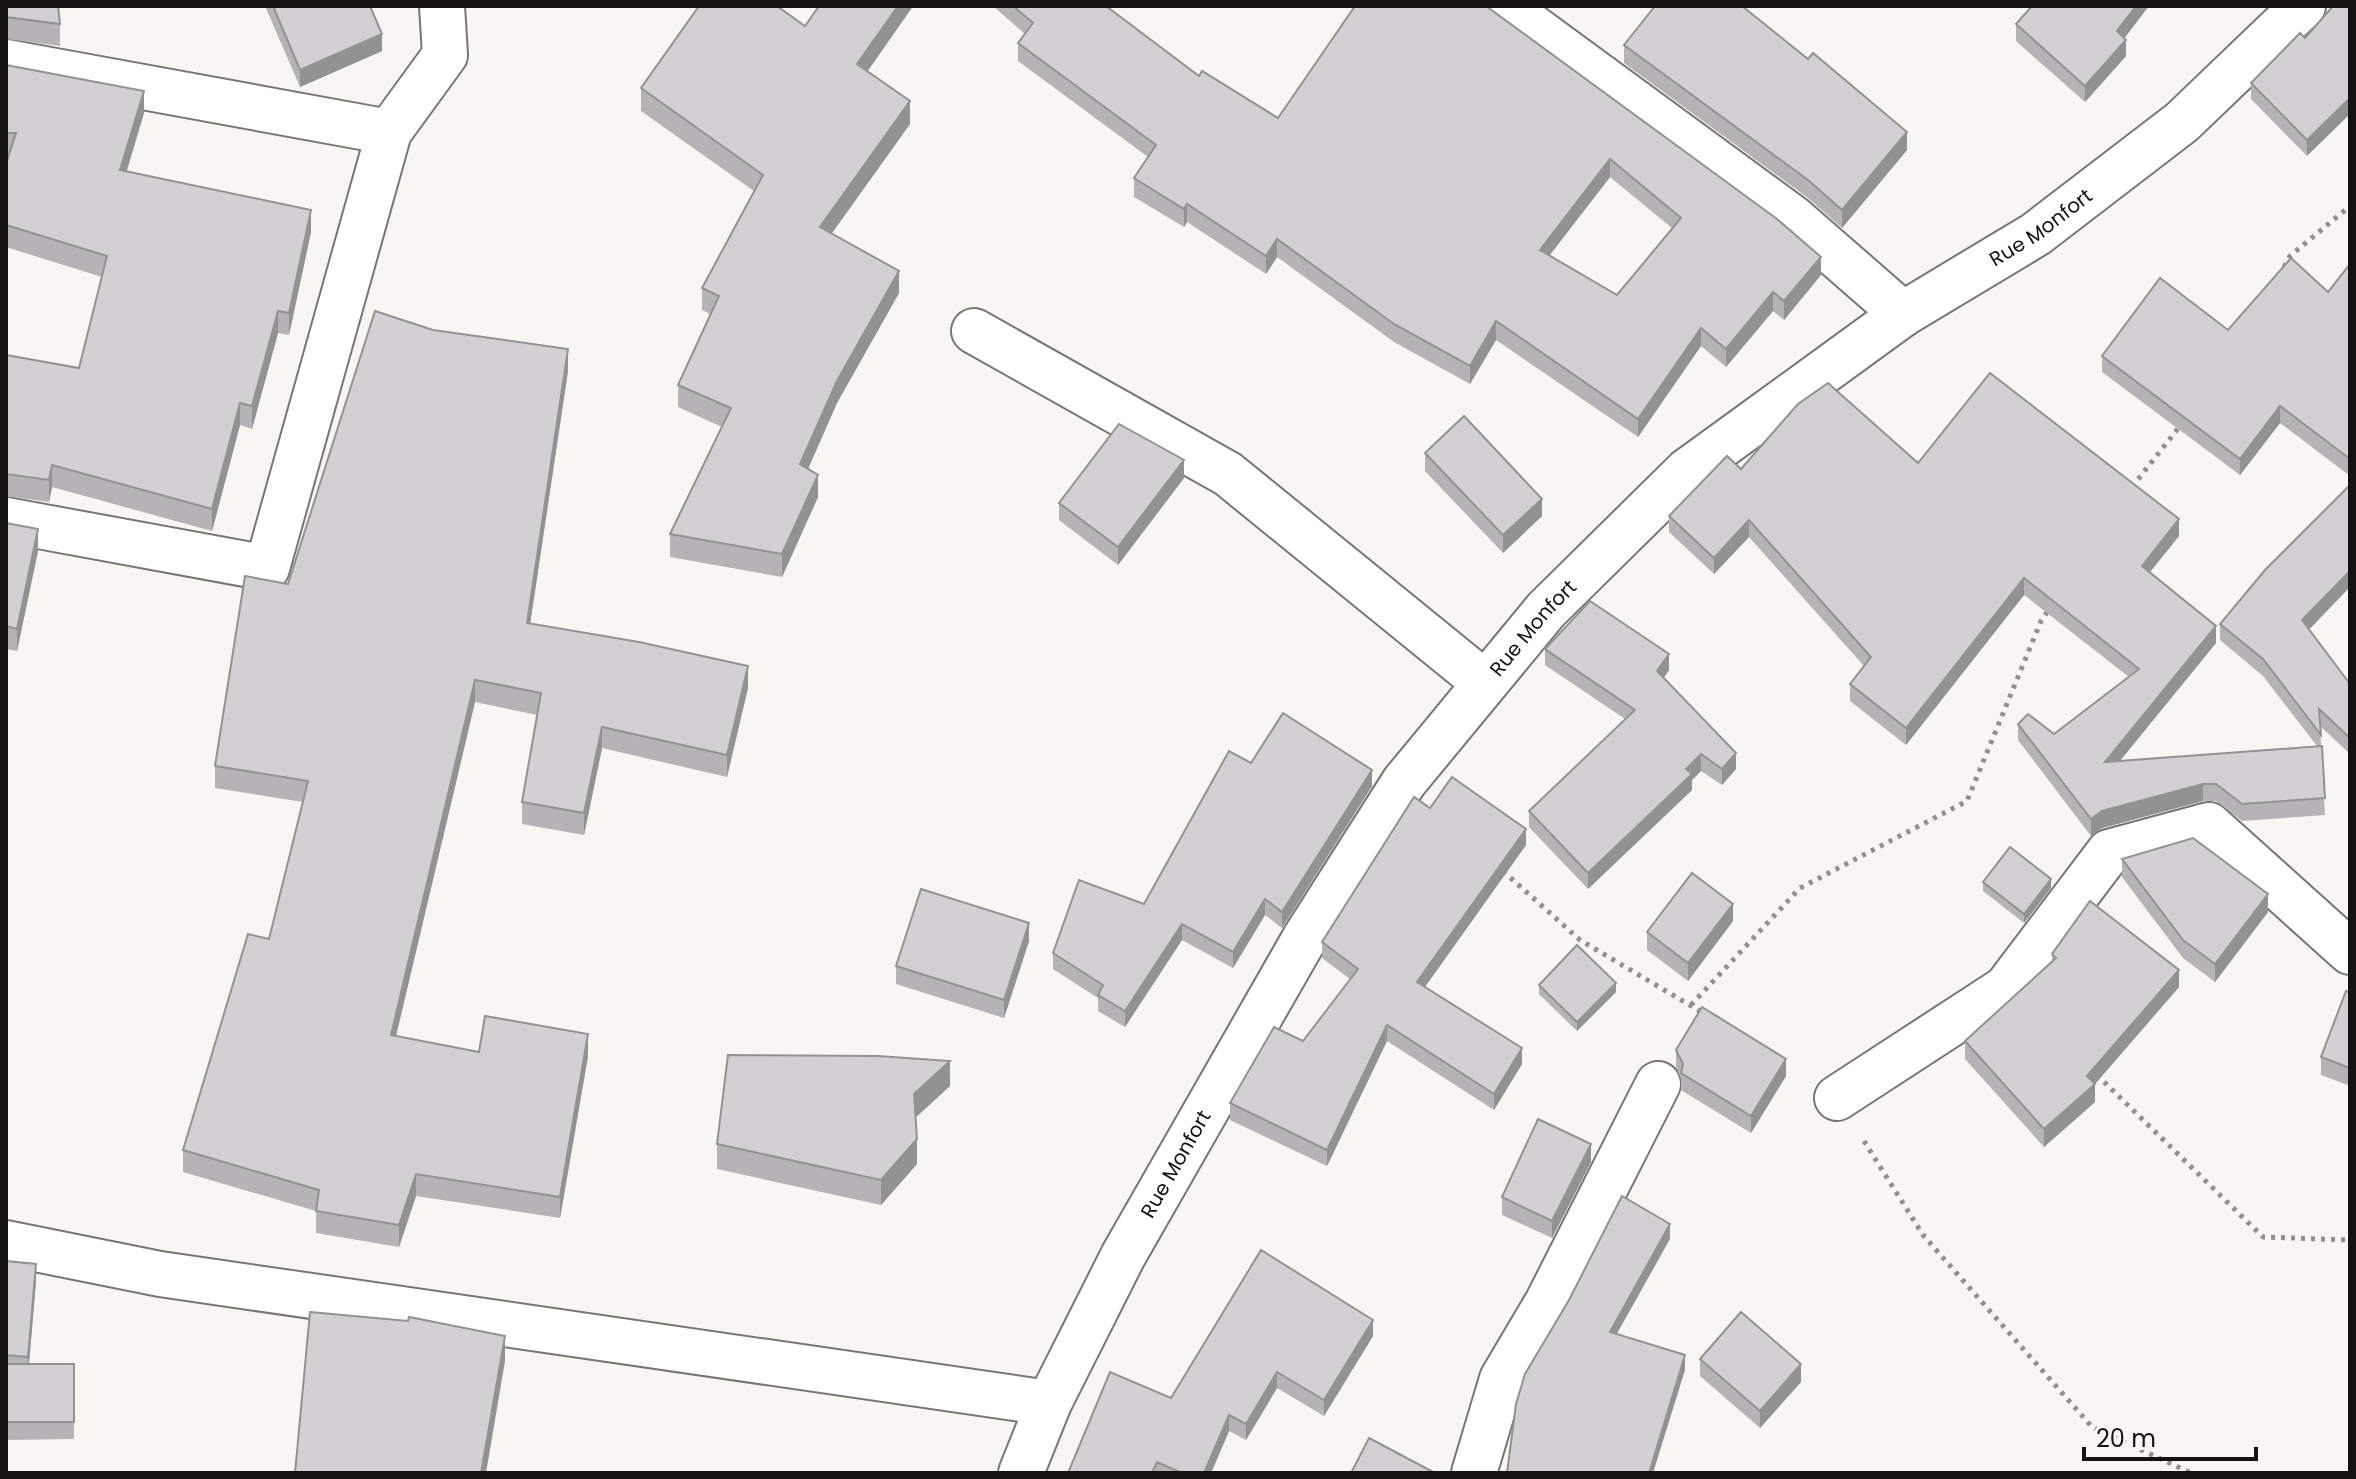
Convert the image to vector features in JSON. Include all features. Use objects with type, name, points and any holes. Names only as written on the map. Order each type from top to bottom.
[{"type":"street","points":[[6,520],[267,568],[389,132],[445,55],[442,6]]},
{"type":"street","points":[[1504,6],[1793,218],[1903,314]]},
{"type":"street","name":"Rue Monfort","points":[[1021,1473],[1049,1403],[1123,1256],[1306,936],[1404,782],[1546,610],[1687,471],[1903,314],[2036,234],[2170,132],[2303,6]]},
{"type":"street","points":[[6,62],[389,132]]},
{"type":"street","points":[[974,331],[1228,474],[1485,683]]},
{"type":"street","points":[[1837,1098],[2006,988],[2109,852],[2209,825],[2350,952]]},
{"type":"street","points":[[1474,1473],[1502,1379],[1547,1303],[1658,1084]]},
{"type":"street","points":[[6,1243],[160,1274],[1049,1403]]},
{"type":"path","points":[[2282,269],[2290,256],[2350,206]]},
{"type":"path","points":[[2125,497],[2182,423]]},
{"type":"path","points":[[1691,1005],[1800,888],[1967,801],[2041,621],[2058,596]]},
{"type":"path","points":[[2092,1070],[2263,1237],[2350,1240]]},
{"type":"building","points":[[6,6],[58,6],[60,24],[6,17]]},
{"type":"building","points":[[273,6],[370,6],[382,34],[300,70]]},
{"type":"building","points":[[699,6],[777,6],[805,26],[819,6],[898,6],[857,64],[910,101],[820,227],[899,271],[837,381],[800,464],[818,475],[782,554],[670,534],[731,408],[678,385],[719,296],[702,288],[763,175],[641,88]]},
{"type":"building","points":[[1013,6],[1106,6],[1199,76],[1202,71],[1278,118],[1355,6],[1486,6],[1777,219],[1821,257],[1784,301],[1773,292],[1726,349],[1701,328],[1638,419],[1496,321],[1470,366],[1394,324],[1277,239],[1266,256],[1187,204],[1184,209],[1134,178],[1156,145],[1018,43],[1033,23]],"holes":[[[1610,159],[1681,218],[1617,295],[1540,250]]]},
{"type":"building","points":[[1655,6],[1742,6],[1808,59],[1813,53],[1907,132],[1842,210],[1808,180],[1624,45]]},
{"type":"building","points":[[2032,6],[2136,6],[2117,31],[2126,40],[2085,86],[2016,24]]},
{"type":"building","points":[[2333,6],[2350,6],[2350,98],[2307,140],[2251,83],[2300,33],[2305,38]]},
{"type":"building","points":[[6,65],[144,91],[120,170],[311,210],[289,313],[278,311],[252,406],[240,403],[212,509],[52,465],[49,480],[6,474],[6,355],[79,368],[107,256],[6,225],[6,164],[16,133],[6,133]]},
{"type":"building","points":[[2291,258],[2328,292],[2350,264],[2350,459],[2280,406],[2240,459],[2102,356],[2160,278],[2228,330]]},
{"type":"building","points":[[375,311],[433,330],[568,349],[527,623],[639,642],[748,666],[727,755],[602,727],[584,813],[522,802],[541,693],[475,680],[391,1035],[479,1052],[485,1016],[588,1034],[560,1197],[416,1174],[399,1225],[316,1211],[319,1190],[183,1150],[248,934],[269,939],[308,781],[215,766],[245,576],[288,584]]},
{"type":"building","points":[[1990,373],[2179,519],[2142,566],[2216,626],[2105,762],[2322,746],[2325,798],[2242,804],[2216,784],[2203,784],[2102,811],[2091,819],[2018,724],[2028,714],[2054,734],[2139,669],[2024,578],[1906,728],[1850,684],[1871,657],[1749,520],[1714,558],[1669,516],[1727,456],[1741,469],[1798,404],[1828,383],[1918,463]]},
{"type":"building","points":[[1464,416],[1542,499],[1503,535],[1425,453]]},
{"type":"building","points":[[1119,424],[1184,460],[1118,547],[1059,503]]},
{"type":"building","points":[[2350,485],[2350,571],[2302,620],[2350,684],[2350,738],[2319,709],[2321,735],[2263,659],[2220,624],[2265,570]]},
{"type":"building","points":[[6,523],[38,529],[17,629],[6,626]]},
{"type":"building","points":[[1590,601],[1669,654],[1657,671],[1736,753],[1722,769],[1701,754],[1686,769],[1692,774],[1588,873],[1529,811],[1635,710],[1545,649]]},
{"type":"building","points":[[1283,713],[1372,770],[1282,912],[1265,899],[1233,952],[1182,924],[1125,1011],[1098,995],[1103,985],[1053,953],[1079,880],[1144,904],[1229,751],[1251,763]]},
{"type":"building","points":[[1452,777],[1526,829],[1417,982],[1522,1048],[1494,1094],[1387,1025],[1327,1150],[1230,1103],[1274,1027],[1303,1041],[1358,969],[1322,942],[1414,797],[1430,808]]},
{"type":"building","points":[[2193,838],[2268,894],[2215,964],[2183,940],[2122,859]]},
{"type":"building","points":[[2010,847],[2051,879],[2024,914],[1983,882]]},
{"type":"building","points":[[1692,873],[1733,904],[1688,963],[1647,932]]},
{"type":"building","points":[[921,889],[1029,923],[1004,1000],[896,966]]},
{"type":"building","points":[[2090,901],[2179,970],[2087,1076],[2095,1084],[2044,1129],[1965,1041],[2056,958],[2052,954]]},
{"type":"building","points":[[1577,945],[1616,983],[1577,1022],[1539,985]]},
{"type":"building","points":[[2346,991],[2350,992],[2350,1068],[2321,1057]]},
{"type":"building","points":[[1702,1007],[1786,1059],[1751,1116],[1681,1073],[1683,1064],[1676,1050]]},
{"type":"building","points":[[728,1055],[878,1056],[950,1061],[914,1094],[917,1139],[881,1180],[717,1144]]},
{"type":"building","points":[[1538,1119],[1591,1144],[1552,1221],[1502,1197]]},
{"type":"building","points":[[1622,1196],[1670,1224],[1610,1332],[1685,1355],[1649,1473],[1507,1473],[1516,1404],[1525,1374],[1569,1300]]},
{"type":"building","points":[[1261,1250],[1373,1320],[1324,1400],[1277,1372],[1246,1424],[1229,1415],[1204,1473],[1182,1473],[1157,1462],[1152,1473],[1068,1473],[1110,1372],[1171,1398]]},
{"type":"building","points":[[6,1261],[36,1264],[28,1357],[6,1355]]},
{"type":"building","points":[[310,1312],[408,1321],[409,1317],[505,1336],[481,1473],[295,1473]]},
{"type":"building","points":[[1741,1312],[1801,1364],[1760,1411],[1700,1359]]},
{"type":"building","points":[[6,1364],[74,1364],[74,1422],[6,1422]]},
{"type":"building","points":[[1369,1438],[1435,1473],[1351,1473]]}]
